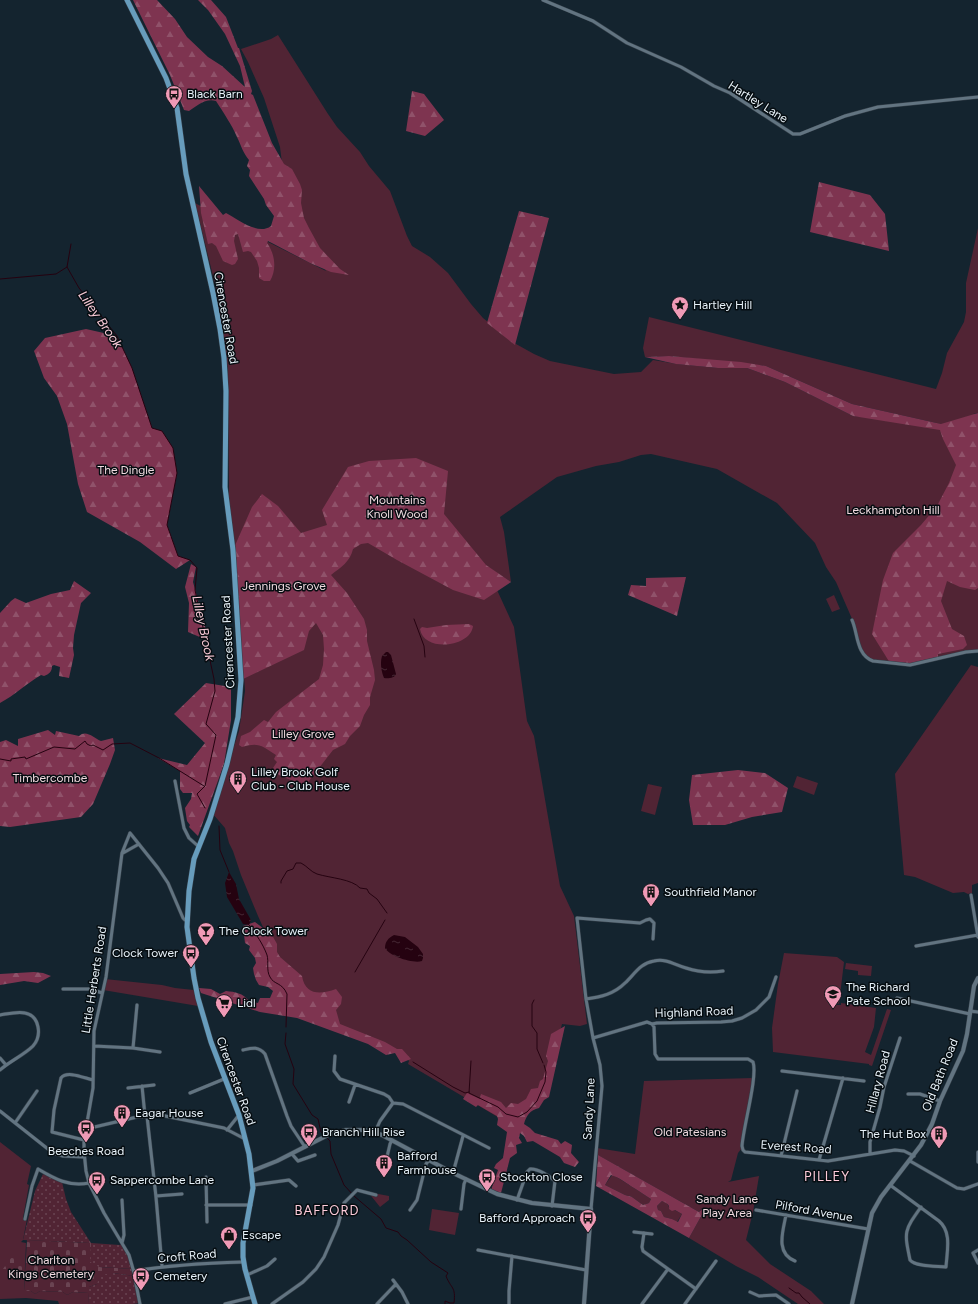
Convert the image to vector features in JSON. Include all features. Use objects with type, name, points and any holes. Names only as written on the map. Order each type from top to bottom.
[{"type":"main road","name":"Cirencester Road","points":[[127,0],[166,78],[177,108],[187,182],[213,293],[224,358],[226,391],[225,486],[234,559],[241,680],[238,717],[229,756],[210,819],[194,859],[190,880],[188,920],[189,940],[199,1004],[224,1079],[239,1115],[252,1171],[253,1185],[251,1205],[243,1244],[243,1262],[255,1304]]},
{"type":"street","name":"Hartley Lane","points":[[543,0],[593,21],[627,44],[668,60],[714,86],[730,93],[793,134],[800,134],[845,116],[878,107],[978,97]]},
{"type":"street","points":[[852,620],[856,628],[862,652],[866,657],[873,661],[910,665],[978,650]]},
{"type":"street","points":[[175,781],[184,828],[189,838],[198,846]]},
{"type":"street","name":"Little Herberts Road","points":[[139,844],[130,833],[122,853],[106,977],[94,1031],[93,1080],[84,1140],[84,1157],[89,1183],[104,1213],[129,1255],[134,1271],[140,1304]]},
{"type":"street","points":[[122,853],[139,844],[158,868],[174,895],[183,918],[188,920]]},
{"type":"street","points":[[916,946],[978,936],[971,895]]},
{"type":"street","name":"Sandy Lane","points":[[584,1304],[602,1086],[600,1065],[593,1038],[586,999],[577,918],[640,923],[650,919],[654,923],[653,939]]},
{"type":"street","points":[[586,999],[601,997],[612,992],[624,984],[641,966],[654,960],[667,961],[697,971],[723,971]]},
{"type":"street","name":"Highland Road","points":[[593,1038],[647,1022],[652,1024],[721,1022],[742,1018],[756,1010],[769,997],[776,977]]},
{"type":"street","name":"Old Bath Road","points":[[852,1304],[870,1217],[874,1207],[914,1156],[926,1137],[940,1101],[963,1051],[974,986],[978,978]]},
{"type":"street","points":[[63,989],[91,989],[102,993]]},
{"type":"street","points":[[897,998],[970,1013],[978,1012]]},
{"type":"street","points":[[133,1048],[137,1005]]},
{"type":"street","points":[[0,1015],[25,1013],[33,1017],[39,1028],[38,1037],[32,1046],[0,1070]]},
{"type":"street","name":"Everest Road","points":[[652,1024],[654,1027],[655,1054],[658,1059],[748,1059],[753,1062],[753,1078],[742,1142],[742,1148],[746,1152],[828,1161],[900,1150],[914,1156]]},
{"type":"street","name":"Hillary Road","points":[[870,1154],[870,1142],[884,1087],[900,1038]]},
{"type":"street","points":[[94,1046],[133,1048],[160,1052]]},
{"type":"street","points":[[244,1050],[256,1048],[260,1049],[265,1054],[289,1121],[305,1147]]},
{"type":"street","points":[[335,1056],[334,1071],[340,1080],[384,1094],[389,1097],[393,1103],[402,1104],[488,1148]]},
{"type":"street","points":[[0,1058],[6,1064]]},
{"type":"street","points":[[782,1071],[864,1081]]},
{"type":"street","points":[[84,1140],[52,1132],[54,1110],[60,1078],[63,1075],[68,1074],[93,1080]]},
{"type":"street","points":[[819,1160],[843,1078]]},
{"type":"street","points":[[190,1093],[224,1079]]},
{"type":"street","points":[[128,1088],[154,1085]]},
{"type":"street","points":[[349,1102],[355,1085]]},
{"type":"street","points":[[142,1086],[156,1196],[162,1266]]},
{"type":"street","points":[[15,1123],[37,1091]]},
{"type":"street","points":[[781,1156],[797,1091]]},
{"type":"street","points":[[908,1094],[920,1094],[940,1101]]},
{"type":"street","points":[[375,1132],[380,1121],[393,1103]]},
{"type":"street","points":[[0,1111],[53,1153],[63,1156],[84,1157]]},
{"type":"street","points":[[227,1130],[239,1115]]},
{"type":"street","points":[[86,1129],[146,1116],[165,1116],[221,1128],[246,1140]]},
{"type":"street","points":[[252,1171],[292,1154],[330,1134],[341,1131],[364,1130],[375,1132],[392,1140],[453,1173],[495,1193],[517,1200],[552,1206],[591,1209]]},
{"type":"street","points":[[453,1173],[463,1136]]},
{"type":"street","points":[[383,1174],[392,1140]]},
{"type":"street","points":[[978,1152],[978,1162]]},
{"type":"street","points":[[292,1154],[298,1161],[315,1155]]},
{"type":"street","points":[[410,1210],[418,1200],[426,1164],[429,1160]]},
{"type":"street","points":[[910,1161],[957,1188],[964,1189],[978,1184]]},
{"type":"street","points":[[25,1219],[32,1186],[38,1169],[68,1183],[89,1183]]},
{"type":"street","points":[[517,1200],[527,1172],[530,1169],[534,1169],[554,1180],[555,1183],[552,1206]]},
{"type":"street","points":[[206,1177],[207,1222]]},
{"type":"street","points":[[462,1208],[464,1184],[466,1179]]},
{"type":"street","points":[[253,1185],[289,1180],[296,1186]]},
{"type":"street","points":[[890,1185],[921,1207],[939,1221],[945,1228],[947,1237],[946,1267],[915,1264],[910,1260],[906,1232],[910,1223],[921,1207]]},
{"type":"street","points":[[272,1304],[303,1282],[316,1269],[324,1257],[338,1225],[344,1203],[347,1199],[357,1190],[376,1195]]},
{"type":"street","points":[[156,1196],[182,1194]]},
{"type":"street","points":[[122,1200],[124,1235],[122,1243]]},
{"type":"street","points":[[206,1205],[251,1205]]},
{"type":"street","name":"Pilford Avenue","points":[[756,1210],[868,1229]]},
{"type":"street","points":[[786,1215],[782,1247],[785,1254],[795,1261]]},
{"type":"street","points":[[634,1232],[652,1234]]},
{"type":"street","points":[[644,1233],[642,1248],[644,1251],[696,1289]]},
{"type":"street","points":[[478,1250],[586,1270]]},
{"type":"street","points":[[978,1250],[973,1253],[978,1263]]},
{"type":"street","points":[[509,1304],[512,1256]]},
{"type":"street","points":[[247,1275],[267,1266],[275,1260]]},
{"type":"street","points":[[686,1304],[716,1260]]},
{"type":"street","name":"Croft Road","points":[[134,1271],[162,1266],[194,1263],[243,1262]]},
{"type":"street","points":[[642,1304],[668,1269]]},
{"type":"street","points":[[394,1280],[408,1304]]},
{"type":"street","points":[[378,1304],[396,1284]]},
{"type":"street","points":[[750,1292],[759,1296],[776,1295],[789,1304]]},
{"type":"street","points":[[225,1304],[253,1297]]},
{"type":"green space","points":[[133,0],[157,0],[175,19],[187,37],[208,57],[222,66],[245,87],[240,66],[225,34],[208,10],[198,0],[211,0],[226,17],[239,48],[252,91],[251,94],[253,95],[272,143],[284,164],[292,169],[300,184],[302,190],[301,203],[304,218],[320,248],[340,269],[349,275],[331,272],[268,241],[267,243],[272,252],[274,262],[274,272],[270,281],[264,281],[259,278],[257,261],[251,252],[243,252],[238,234],[235,235],[234,241],[238,259],[235,264],[232,265],[223,261],[216,246],[212,243],[208,244],[201,213],[199,186],[223,215],[226,213],[248,226],[266,229],[271,226],[274,216],[249,176],[250,170],[247,166],[249,160],[233,128],[216,101],[212,100],[205,102],[189,111],[184,110],[170,75]]},
{"type":"green space","points":[[278,35],[337,127],[360,152],[369,166],[390,191],[412,246],[430,257],[448,273],[483,318],[516,344],[550,361],[614,374],[641,372],[653,360],[718,368],[747,368],[785,382],[853,416],[941,424],[852,404],[766,366],[669,356],[645,357],[643,348],[649,317],[936,389],[947,353],[964,322],[966,312],[966,283],[978,228],[978,413],[973,414],[978,414],[978,651],[910,665],[873,661],[862,652],[856,628],[836,582],[826,567],[815,543],[777,503],[717,469],[651,454],[641,455],[557,477],[500,517],[504,532],[511,582],[486,566],[514,627],[527,721],[534,736],[560,886],[574,916],[587,1024],[580,1026],[562,1024],[549,1077],[518,1129],[408,1064],[409,1061],[407,1058],[302,1013],[258,916],[229,843],[225,828],[212,813],[239,731],[245,691],[239,603],[229,497],[228,370],[216,288],[195,203],[326,271],[302,236],[285,188],[280,147],[264,98],[241,49],[271,39]]},
{"type":"green space","points":[[412,91],[424,94],[444,120],[425,136],[406,131]]},
{"type":"green space","points":[[819,182],[870,195],[885,214],[889,251],[810,232]]},
{"type":"green space","points":[[519,211],[549,218],[515,345],[487,323]]},
{"type":"green space","name":"The Dingle","points":[[86,329],[117,336],[132,368],[152,428],[162,431],[173,448],[177,473],[167,525],[178,556],[190,560],[176,569],[140,542],[87,512],[78,484],[67,424],[57,396],[44,378],[34,351],[45,338]]},
{"type":"green space","points":[[669,356],[741,362],[766,366],[852,404],[941,424],[978,413],[978,588],[975,590],[960,587],[947,581],[941,601],[952,629],[964,636],[967,645],[963,649],[938,654],[938,659],[910,665],[890,663],[872,634],[883,580],[893,553],[921,525],[937,506],[949,483],[956,465],[940,430],[853,416],[785,382],[747,368],[718,368],[676,364],[645,357]]},
{"type":"green space","points":[[416,458],[448,471],[444,514],[486,565],[511,582],[484,600],[453,590],[368,543],[361,544],[353,549],[352,554],[342,567],[331,575],[347,593],[364,619],[375,680],[370,697],[370,705],[360,726],[350,736],[345,744],[333,750],[305,786],[279,775],[273,768],[277,762],[274,759],[276,755],[267,749],[257,745],[242,747],[239,745],[241,736],[250,732],[264,720],[268,722],[276,712],[319,679],[323,665],[323,635],[316,623],[309,631],[304,650],[241,680],[233,550],[252,507],[262,494],[278,506],[301,533],[327,525],[322,510],[348,467],[369,461]]},
{"type":"green space","points":[[191,564],[196,567],[193,582],[209,641],[188,632],[189,603],[185,587]]},
{"type":"green space","points":[[686,577],[677,616],[628,595],[631,585],[646,586],[646,578]]},
{"type":"green space","points":[[74,581],[91,593],[81,603],[74,635],[74,655],[69,678],[59,676],[60,667],[54,665],[52,666],[49,674],[44,676],[41,675],[0,703],[0,613],[15,598],[26,603],[51,594],[70,590]]},
{"type":"green space","points":[[834,595],[840,609],[832,612],[826,599]]},
{"type":"green space","points":[[469,624],[473,626],[470,633],[464,639],[456,643],[447,644],[430,642],[423,637],[420,629],[422,627],[427,628]]},
{"type":"green space","points":[[971,665],[978,667],[978,883],[972,885],[972,893],[968,894],[964,892],[953,893],[915,877],[904,875],[895,774]]},
{"type":"green space","points":[[206,683],[231,687],[231,720],[224,764],[198,836],[189,827],[190,825],[187,821],[185,808],[191,799],[192,793],[183,793],[180,789],[180,771],[158,758],[187,765],[205,743],[174,714]]},
{"type":"green space","name":"Timbercombe","points":[[48,730],[55,735],[56,731],[79,736],[84,733],[101,741],[113,738],[115,750],[93,804],[81,817],[10,827],[0,826],[0,742],[6,740],[18,746],[18,739]]},
{"type":"green space","points":[[738,770],[765,773],[788,788],[782,812],[752,817],[725,825],[693,825],[689,800],[692,775]]},
{"type":"green space","points":[[797,776],[818,783],[814,795],[793,787]]},
{"type":"green space","points":[[648,784],[662,787],[655,815],[641,811]]},
{"type":"green space","points":[[255,922],[272,935],[277,944],[277,952],[280,957],[302,976],[306,987],[319,993],[336,989],[342,997],[341,1004],[336,1010],[340,1024],[385,1042],[397,1049],[402,1049],[411,1059],[401,1063],[395,1053],[386,1055],[368,1044],[297,1018],[260,1012],[201,993],[199,988],[211,989],[220,994],[226,991],[239,993],[249,1001],[258,1003],[260,998],[270,998],[273,991],[268,987],[259,985],[256,980],[253,968],[256,963],[255,958],[249,950],[250,946],[245,943],[243,926]]},
{"type":"green space","name":"The Richard Pate School","points":[[784,953],[837,957],[844,962],[839,1004],[837,1003],[837,1000],[835,1000],[835,1005],[841,1005],[841,1003],[876,1008],[874,1027],[865,1052],[871,1055],[887,1009],[891,1010],[872,1066],[869,1064],[773,1052],[772,1028]]},
{"type":"green space","points":[[846,963],[872,966],[871,976],[858,975],[858,971],[845,969]]},
{"type":"green space","points":[[34,972],[51,976],[38,983],[24,981],[0,985],[0,974]]},
{"type":"green space","points":[[105,979],[194,990],[198,1006],[103,990]]},
{"type":"green space","points":[[565,1026],[549,1097],[544,1100],[539,1108],[533,1110],[529,1114],[524,1124],[535,1133],[558,1140],[561,1144],[565,1141],[572,1145],[571,1153],[579,1162],[575,1167],[564,1163],[560,1157],[533,1141],[527,1142],[524,1136],[520,1133],[519,1138],[522,1143],[516,1145],[517,1153],[510,1158],[501,1193],[491,1190],[498,1170],[494,1168],[503,1158],[507,1132],[497,1125],[497,1116],[478,1105],[476,1107],[463,1099],[467,1093],[480,1099],[481,1094],[501,1102],[506,1108],[511,1103],[518,1104],[526,1099],[531,1089],[538,1088],[540,1081],[543,1079],[548,1061],[546,1056],[551,1034]]},
{"type":"green space","name":"Old Patesians","points":[[753,1078],[742,1148],[738,1153],[731,1180],[728,1182],[759,1176],[753,1212],[746,1240],[770,1264],[811,1291],[824,1304],[798,1304],[758,1277],[736,1266],[689,1238],[704,1211],[702,1208],[699,1212],[596,1154],[597,1148],[635,1154],[644,1081]]},
{"type":"green space","points":[[0,1142],[31,1166],[27,1184],[29,1185],[23,1218],[27,1219],[23,1240],[21,1242],[26,1243],[24,1290],[31,1291],[35,1294],[40,1291],[63,1292],[67,1295],[73,1292],[89,1293],[88,1304],[59,1304],[58,1301],[26,1298],[0,1299]]},
{"type":"green space","points":[[598,1155],[699,1212],[703,1208],[704,1211],[689,1238],[596,1186]],"holes":[[[611,1175],[651,1199],[649,1203],[643,1205],[632,1197],[605,1185]],[[662,1201],[667,1204],[669,1209],[672,1211],[675,1210],[682,1214],[678,1222],[664,1217],[661,1211],[658,1210],[657,1206]]]},
{"type":"green space","points":[[43,1174],[62,1182],[71,1212],[91,1243],[23,1240],[35,1191]]},
{"type":"green space","points":[[612,1175],[651,1199],[649,1203],[643,1205],[632,1197],[605,1185]]},
{"type":"green space","points":[[368,1192],[389,1196],[389,1200],[380,1207]]},
{"type":"green space","points":[[662,1201],[667,1203],[669,1207],[682,1214],[677,1222],[664,1217],[661,1211],[658,1210],[657,1206]]},
{"type":"green space","points":[[432,1209],[459,1213],[455,1235],[429,1230]]},
{"type":"green space","name":"Charlton Kings Cemetery","points":[[27,1240],[91,1243],[99,1267],[133,1269],[134,1276],[113,1273],[97,1284],[89,1287],[89,1293],[73,1292],[67,1295],[63,1292],[40,1291],[35,1294],[31,1291],[24,1291]]},
{"type":"green space","points":[[91,1243],[120,1245],[122,1243],[129,1255],[133,1269],[99,1267],[90,1262]]},
{"type":"green space","points":[[13,1255],[24,1256],[23,1270],[3,1269]]},
{"type":"green space","points":[[113,1273],[134,1276],[140,1303],[88,1304],[89,1287],[97,1284],[100,1275]]},
{"type":"water","points":[[386,652],[391,655],[396,674],[389,678],[384,678],[381,667],[382,656]]},
{"type":"water","points":[[229,872],[236,884],[239,899],[251,920],[249,925],[243,924],[227,897],[225,883]]},
{"type":"water","points":[[394,935],[405,937],[418,947],[423,954],[422,961],[418,962],[407,960],[387,951],[385,948],[386,942]]},
{"type":"waterway","name":"Lilley Brook","points":[[71,244],[67,267],[79,288],[117,336],[132,368],[152,428],[162,431],[173,448],[177,473],[167,525],[178,556],[190,560],[197,568],[195,590],[214,679],[215,691],[206,724],[216,735],[205,786],[197,794],[205,808]]},
{"type":"waterway","points":[[0,279],[56,274],[67,267]]},
{"type":"waterway","points":[[414,619],[424,646],[425,657]]},
{"type":"waterway","points":[[0,759],[11,761],[11,759],[25,757],[26,759],[54,747],[75,749],[85,741],[87,744],[103,750],[112,744],[130,743],[159,758],[204,786]]},
{"type":"waterway","name":"Lilley Brook","points":[[219,826],[220,850],[229,872]]},
{"type":"waterway","points":[[281,883],[287,871],[293,869],[296,863],[301,863],[317,874],[346,881],[360,888],[367,889],[369,893],[377,899],[387,913]]},
{"type":"waterway","points":[[355,972],[385,920]]},
{"type":"waterway","name":"Lilley Brook","points":[[249,925],[259,939],[267,955],[268,972],[270,977],[283,987],[287,994],[286,1027]]},
{"type":"waterway","points":[[534,1000],[532,1004],[532,1026],[537,1033],[537,1049],[543,1063]]},
{"type":"waterway","name":"Lilley Brook","points":[[286,1033],[285,1044],[294,1069],[293,1084],[312,1115],[318,1119],[321,1132],[324,1134]]},
{"type":"waterway","points":[[471,1061],[469,1093],[498,1107],[506,1114],[518,1117],[527,1112],[537,1101],[545,1082],[546,1072],[544,1065]]},
{"type":"waterway","points":[[413,1062],[453,1087],[465,1093],[469,1092]]},
{"type":"waterway","name":"Lilley Brook","points":[[327,1138],[330,1141],[331,1154],[344,1185],[354,1196],[381,1219],[386,1228],[398,1232],[431,1262],[448,1273],[446,1276],[454,1290],[454,1303],[445,1301],[445,1304]]},
{"type":"waterway","points":[[789,1288],[796,1293],[799,1293],[810,1304]]},
{"type":"place","name":"Black Barn","points":[[174,109]]},
{"type":"place","name":"Hartley Hill","points":[[680,320]]},
{"type":"place","name":"Lilley Brook Golf Club - Club House","points":[[238,794]]},
{"type":"place","name":"Southfield Manor","points":[[651,907]]},
{"type":"place","name":"The Clock Tower","points":[[206,946]]},
{"type":"place","name":"Clock Tower","points":[[191,968]]},
{"type":"place","name":"The Richard Pate School","points":[[833,1009]]},
{"type":"place","name":"Lidl","points":[[224,1018]]},
{"type":"place","name":"Eagar House","points":[[122,1128]]},
{"type":"place","name":"Beeches Road","points":[[86,1143]]},
{"type":"place","name":"Branch Hill Rise","points":[[309,1147]]},
{"type":"place","name":"The Hut Box","points":[[939,1149]]},
{"type":"place","name":"Bafford Farmhouse","points":[[384,1178]]},
{"type":"place","name":"Stockton Close","points":[[487,1192]]},
{"type":"place","name":"Sappercombe Lane","points":[[97,1195]]},
{"type":"place","name":"Bafford Approach","points":[[588,1233]]},
{"type":"place","name":"Escape","points":[[229,1250]]},
{"type":"place","name":"Cemetery","points":[[141,1291]]},
{"type":"district","name":"PILLEY","points":[[827,1176]]},
{"type":"district","name":"BAFFORD","points":[[327,1210]]},
{"type":"park label","name":"Mountains Knoll Wood","points":[[397,507]]},
{"type":"park label","name":"Leckhampton Hill","points":[[893,510]]},
{"type":"park label","name":"Jennings Grove","points":[[284,586]]},
{"type":"park label","name":"Lilley Grove","points":[[303,734]]},
{"type":"park label","name":"Sandy Lane Play Area","points":[[727,1206]]}]
